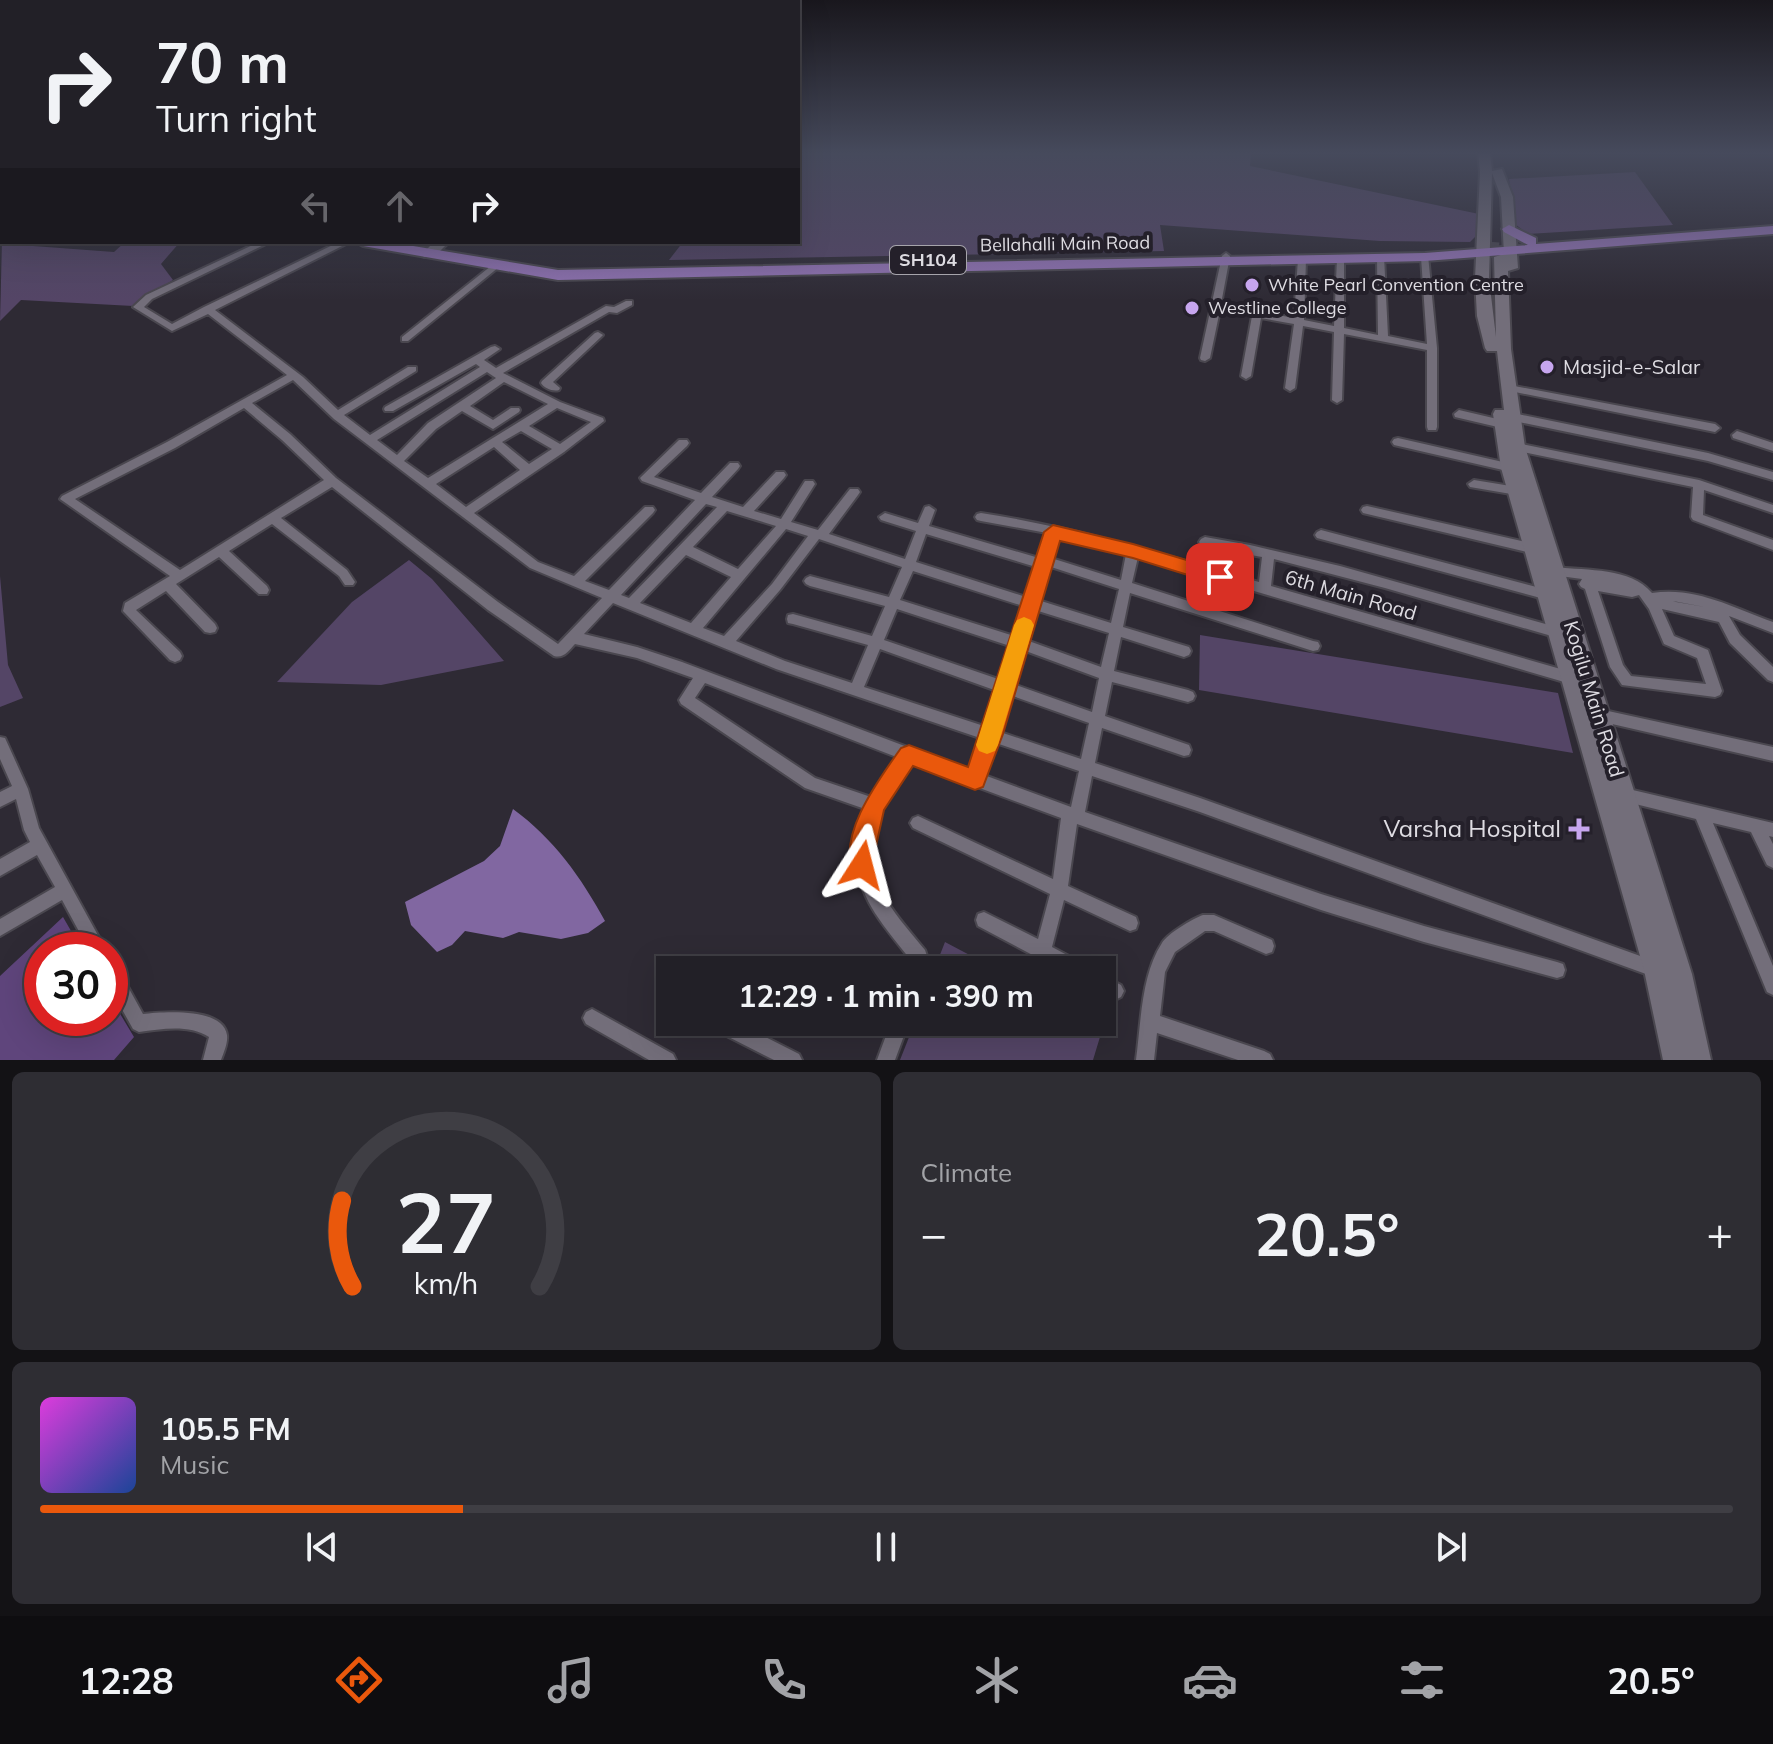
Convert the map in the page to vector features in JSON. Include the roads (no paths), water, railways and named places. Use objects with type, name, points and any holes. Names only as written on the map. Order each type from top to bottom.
[{"type":"main road","points":[[1495,201],[1503,344]]},
{"type":"main road","points":[[1498,247],[1499,201]]},
{"type":"main road","points":[[1503,344],[1485,329],[1483,271],[1498,247],[1506,201]]},
{"type":"main road","points":[[1498,247],[1773,224]]},
{"type":"main road","points":[[1498,247],[1773,230]]},
{"type":"main road","name":"Bellahalli Main Road","points":[[387,244],[566,267],[1341,259],[1425,257],[1498,247]]},
{"type":"main road","name":"Bellahalli Main Road","points":[[436,248],[496,265],[558,275],[1454,253]]},
{"type":"main road","points":[[1454,253],[1473,259],[1483,271]]},
{"type":"main road","name":"Kogilu Main Road","points":[[1503,344],[1509,388],[1505,418],[1517,447],[1517,491],[1535,549],[1554,582]]},
{"type":"main road","name":"Kogilu Main Road","points":[[1503,344],[1505,418],[1516,469],[1554,582],[1567,635],[1599,715],[1676,1060]]},
{"type":"main road","name":"Kogilu Main Road","points":[[1567,635],[1571,678],[1679,977],[1698,1060]]},
{"type":"street","points":[[262,244],[149,297],[138,307],[172,328],[342,244]]},
{"type":"street","points":[[1425,257],[1432,348],[1432,427]]},
{"type":"street","points":[[1205,358],[1226,258]]},
{"type":"street","points":[[1381,258],[1383,338]]},
{"type":"street","points":[[1290,388],[1299,322],[1302,259]]},
{"type":"street","points":[[1337,400],[1341,259]]},
{"type":"street","points":[[405,339],[496,265]]},
{"type":"street","points":[[370,440],[609,308],[611,313],[629,303]]},
{"type":"street","points":[[1215,306],[1432,348]]},
{"type":"street","points":[[207,309],[294,375],[337,415],[534,565],[633,602],[781,665],[1200,805],[1679,977]]},
{"type":"street","points":[[1246,376],[1257,314]]},
{"type":"street","points":[[567,333],[589,344]]},
{"type":"street","points":[[555,388],[546,383],[598,335]]},
{"type":"street","points":[[389,409],[495,349]]},
{"type":"street","points":[[465,513],[599,421],[556,404],[476,359]]},
{"type":"street","points":[[337,415],[412,369]]},
{"type":"street","points":[[397,461],[411,443],[461,405],[496,373]]},
{"type":"street","points":[[210,628],[174,580],[66,499],[294,375]]},
{"type":"street","points":[[1509,388],[1715,428]]},
{"type":"street","points":[[245,403],[332,481],[493,606],[559,652],[734,466]]},
{"type":"street","points":[[427,484],[556,404]]},
{"type":"street","points":[[461,405],[493,425],[515,410]]},
{"type":"street","points":[[1459,414],[1505,418],[1708,457],[1773,476]]},
{"type":"street","points":[[521,426],[560,449]]},
{"type":"street","points":[[1737,435],[1773,447]]},
{"type":"street","points":[[495,442],[528,470]]},
{"type":"street","points":[[1398,442],[1516,469]]},
{"type":"street","points":[[683,443],[646,478],[702,499],[1184,651]]},
{"type":"street","points":[[1517,447],[1699,484],[1773,509]]},
{"type":"street","points":[[746,512],[780,475]]},
{"type":"street","points":[[175,656],[129,611],[134,604],[332,481]]},
{"type":"street","points":[[695,628],[784,524],[809,484]]},
{"type":"street","points":[[1474,484],[1517,491]]},
{"type":"street","points":[[1699,484],[1697,517],[1773,545]]},
{"type":"street","points":[[727,642],[854,492]]},
{"type":"street","points":[[633,602],[725,506]]},
{"type":"street","points":[[577,581],[649,510]]},
{"type":"street","points":[[856,689],[894,603],[929,510]]},
{"type":"street","points":[[1367,510],[1535,549]]},
{"type":"street","points":[[885,517],[1044,562],[1313,646]]},
{"type":"street","name":"6th Main Road","points":[[981,517],[1032,525],[1133,551],[1571,678]]},
{"type":"street","points":[[273,518],[343,573],[349,582]]},
{"type":"street","points":[[975,779],[992,734],[1053,532]]},
{"type":"street","points":[[1321,535],[1554,582],[1588,581],[1645,594],[1663,606],[1693,607],[1773,628]]},
{"type":"street","points":[[1205,542],[1268,554],[1567,635]]},
{"type":"street","points":[[683,548],[741,576]]},
{"type":"street","points":[[219,550],[263,590]]},
{"type":"street","points":[[1043,950],[1060,887],[1133,551]]},
{"type":"street","points":[[1264,590],[1268,554]]},
{"type":"street","points":[[810,581],[894,603],[1106,675],[1188,696]]},
{"type":"street","points":[[1588,581],[1617,667],[1627,681],[1715,691],[1703,654],[1669,640],[1645,594]]},
{"type":"street","points":[[1725,615],[1735,639],[1751,658],[1773,676]]},
{"type":"street","points":[[793,619],[875,642],[1184,750]]},
{"type":"street","points":[[574,638],[615,645],[1073,816],[1381,922],[1557,970]]},
{"type":"street","points":[[702,676],[686,700],[810,783],[874,805]]},
{"type":"street","points":[[1599,715],[1773,754]]},
{"type":"street","points":[[0,743],[21,789],[32,830],[88,932]]},
{"type":"street","points":[[909,755],[874,805],[866,831],[862,865],[873,900],[919,956]]},
{"type":"street","points":[[0,800],[21,789]]},
{"type":"street","points":[[1614,792],[1773,830]]},
{"type":"street","points":[[1701,813],[1773,986]]},
{"type":"street","points":[[918,823],[1060,887],[1130,923]]},
{"type":"street","points":[[1756,826],[1773,860]]},
{"type":"street","points":[[0,868],[40,845]]},
{"type":"street","points":[[0,928],[64,890]]},
{"type":"street","points":[[984,920],[1054,956]]},
{"type":"street","points":[[1145,1060],[1157,971],[1169,946],[1203,923],[1214,923],[1266,946]]},
{"type":"street","points":[[128,1003],[139,1023],[206,1023],[218,1033],[212,1060]]},
{"type":"street","points":[[592,1018],[667,1060]]},
{"type":"street","points":[[1149,1021],[1264,1060]]},
{"type":"street","points":[[745,1036],[793,1060]]},
{"type":"street","points":[[886,1060],[895,1036]]},
{"type":"tunnel","points":[[1492,255],[1493,240]]},
{"type":"place","name":"White Pearl Convention Centre","points":[[1252,285]]},
{"type":"place","name":"Westline College","points":[[1192,308]]},
{"type":"place","name":"Masjid-e-Salar","points":[[1547,367]]},
{"type":"place","name":"Varsha Hospital","points":[[1579,829]]}]
